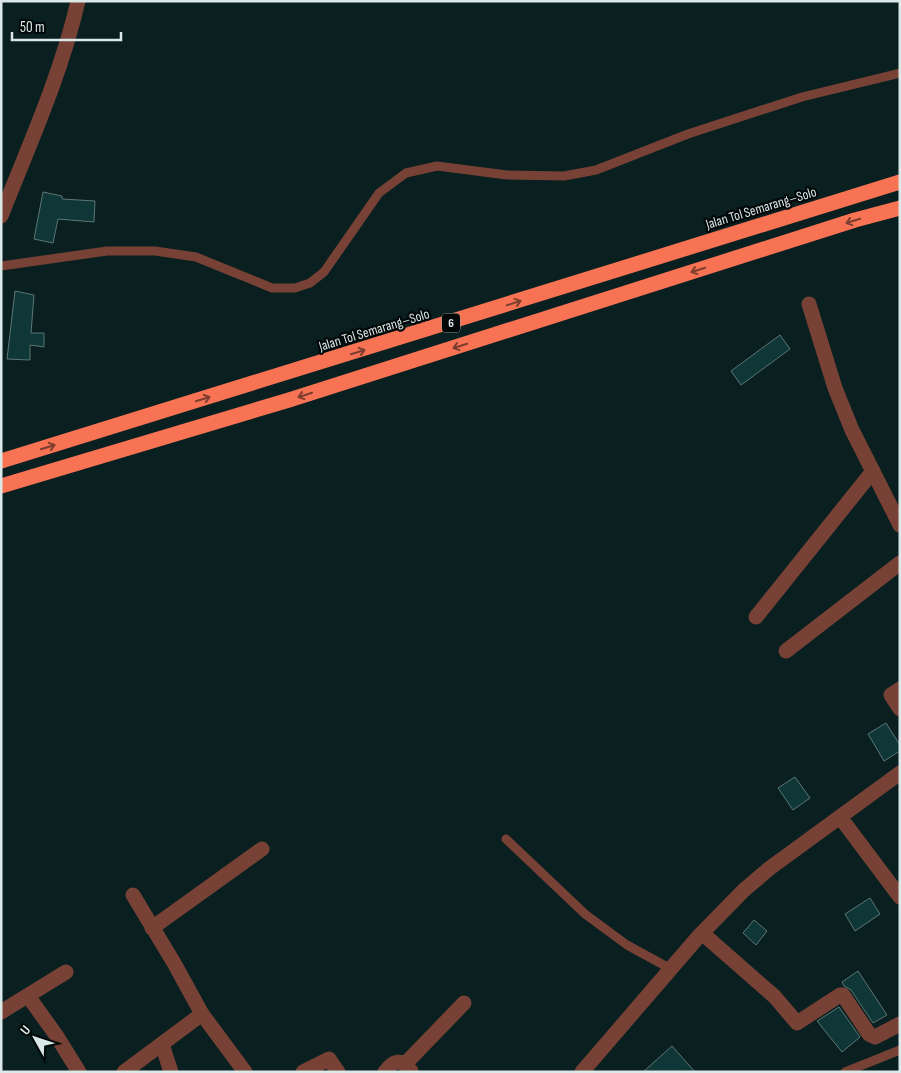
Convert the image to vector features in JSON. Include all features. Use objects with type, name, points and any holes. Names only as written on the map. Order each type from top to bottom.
[{"type":"highway","name":"Jalan Tol Semarang–Solo","points":[[1,461],[900,182]]},
{"type":"highway","name":"6","points":[[1,486],[289,400],[855,220],[900,208]]},
{"type":"street","points":[[1,216],[54,79],[72,27],[78,1]]},
{"type":"street","points":[[809,304],[835,388],[852,430],[900,525]]},
{"type":"street","points":[[756,617],[873,471]]},
{"type":"street","points":[[786,651],[900,563]]},
{"type":"street","points":[[900,689],[891,694],[900,709]]},
{"type":"street","points":[[582,1072],[702,933],[744,890],[770,868],[900,773]]},
{"type":"street","points":[[840,817],[900,897]]},
{"type":"street","points":[[152,928],[262,849]]},
{"type":"street","points":[[133,895],[202,1014],[245,1072]]},
{"type":"street","points":[[702,933],[775,997],[797,1023],[840,994],[843,995],[869,1034],[875,1037],[900,1024]]},
{"type":"street","points":[[1,1012],[66,972]]},
{"type":"street","points":[[28,996],[56,1035],[79,1072]]},
{"type":"street","points":[[385,1072],[394,1063],[400,1062],[408,1068],[464,1003]]},
{"type":"street","points":[[124,1072],[202,1014]]},
{"type":"street","points":[[162,1044],[171,1072]]},
{"type":"street","points":[[303,1072],[330,1059],[338,1072]]},
{"type":"lane","points":[[1,266],[107,251],[155,251],[196,256],[272,288],[295,288],[310,283],[324,272],[379,192],[406,173],[438,166],[507,175],[564,176],[596,170],[688,134],[802,97],[900,73]]},
{"type":"lane","points":[[506,839],[585,914],[627,945],[671,969]]},
{"type":"lane","points":[[845,1072],[900,1050]]},
{"type":"building","points":[[43,192],[62,196],[62,199],[95,201],[94,222],[58,219],[53,243],[34,239]]},
{"type":"building","points":[[15,291],[34,295],[31,333],[44,333],[44,347],[30,345],[30,360],[7,359]]},
{"type":"building","points":[[780,335],[790,349],[741,385],[731,371]]},
{"type":"building","points":[[886,723],[900,745],[900,751],[884,761],[868,734]]},
{"type":"building","points":[[795,777],[810,798],[793,810],[778,788]]},
{"type":"building","points":[[870,898],[880,914],[855,931],[845,914]]},
{"type":"building","points":[[754,920],[767,931],[756,945],[743,933]]},
{"type":"building","points":[[858,971],[887,1015],[873,1023],[851,990],[844,986],[842,982]]},
{"type":"building","points":[[839,1007],[860,1037],[842,1052],[817,1021]]},
{"type":"building","points":[[672,1046],[695,1072],[643,1072]]}]
